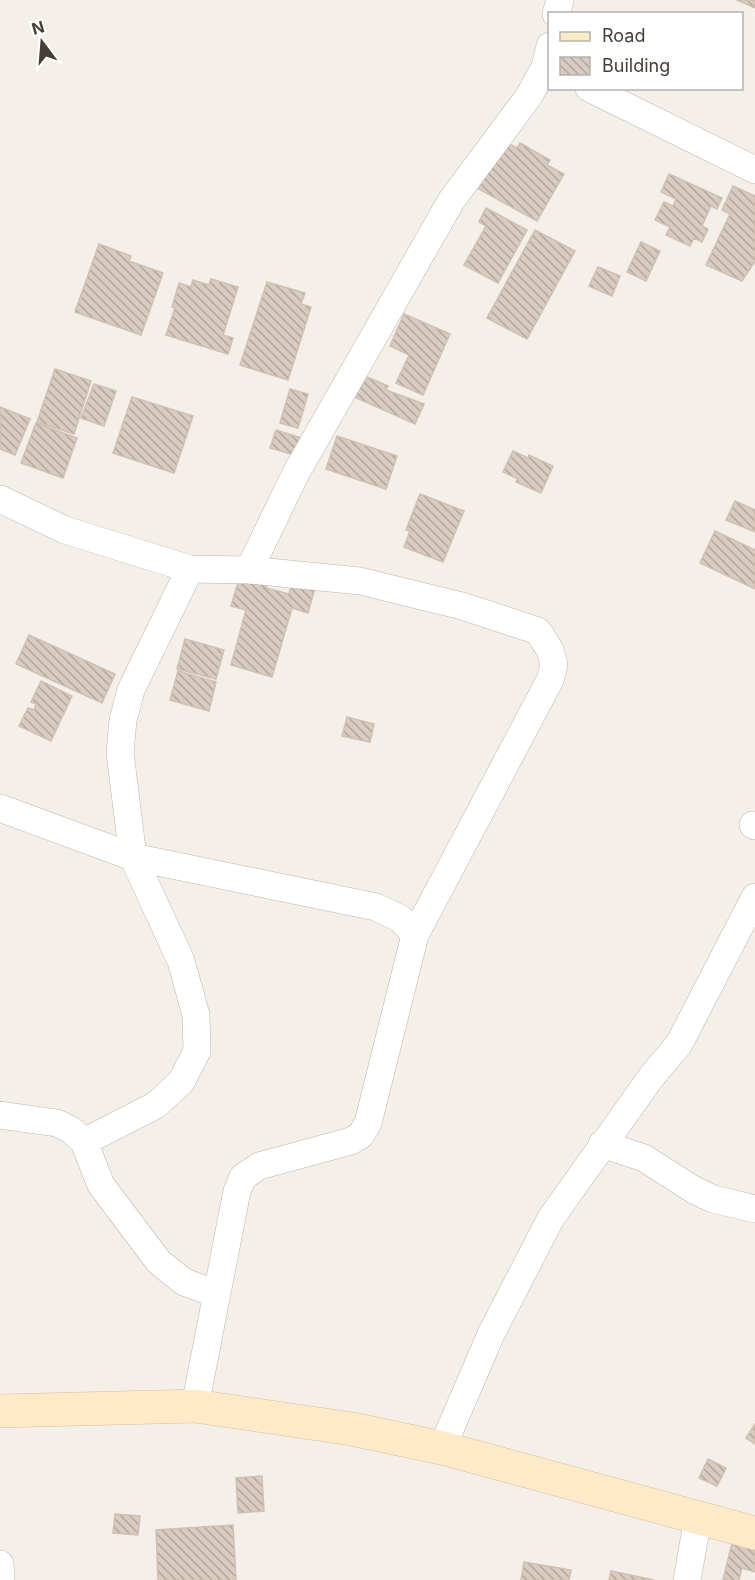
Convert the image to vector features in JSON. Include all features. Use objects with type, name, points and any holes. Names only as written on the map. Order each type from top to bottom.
[{"type":"street","points":[[249,570],[296,473],[451,201],[529,96],[548,61]]},
{"type":"street","points":[[593,90],[755,170]]},
{"type":"street","points":[[0,499],[65,530],[190,569],[249,570],[360,581],[462,606],[538,631],[550,650],[554,665],[550,680],[415,935],[368,1123],[361,1135],[351,1141],[259,1166],[243,1176],[237,1191],[195,1406]]},
{"type":"street","points":[[84,1142],[156,1105],[181,1082],[197,1051],[196,1015],[181,961],[133,857],[120,753],[123,720],[130,690],[190,569]]},
{"type":"street","points":[[0,808],[133,857],[376,907],[401,919],[415,935]]},
{"type":"street","points":[[442,1448],[491,1334],[551,1218],[652,1076],[679,1044],[755,897]]},
{"type":"street","points":[[0,1114],[57,1123],[71,1130],[84,1142],[100,1185],[159,1262],[184,1282],[217,1294]]},
{"type":"street","points":[[602,1144],[644,1158],[694,1190],[713,1199],[755,1209]]},
{"type":"street","points":[[0,1411],[195,1406],[340,1427],[442,1448],[755,1533]]},
{"type":"street","points":[[687,1580],[698,1518]]},
{"type":"street","points":[[0,1564],[0,1580]]},
{"type":"building","points":[[737,0],[755,0],[755,8]]},
{"type":"building","points":[[504,141],[517,148],[520,143],[550,160],[547,165],[564,174],[537,221],[477,188]]},
{"type":"building","points":[[669,174],[722,198],[717,209],[711,206],[702,226],[708,229],[702,242],[694,238],[690,246],[666,235],[670,227],[655,220],[664,202],[673,206],[676,199],[661,192]]},
{"type":"building","points":[[733,186],[755,196],[755,261],[742,281],[706,265],[730,214],[722,210]]},
{"type":"building","points":[[486,208],[527,230],[498,283],[464,265],[486,226],[479,222]]},
{"type":"building","points":[[535,230],[575,251],[527,339],[487,318]]},
{"type":"building","points":[[641,242],[660,251],[646,281],[627,272]]},
{"type":"building","points":[[99,244],[131,256],[129,261],[163,273],[141,335],[75,312]]},
{"type":"building","points":[[598,267],[620,276],[612,296],[589,286]]},
{"type":"building","points":[[211,279],[238,287],[223,335],[233,338],[228,354],[166,335],[175,308],[172,307],[179,283],[191,287],[193,280],[209,285]]},
{"type":"building","points":[[267,282],[305,293],[301,304],[311,307],[288,380],[240,365]]},
{"type":"building","points":[[404,314],[450,334],[423,395],[396,383],[409,355],[390,346]]},
{"type":"building","points":[[55,369],[91,381],[74,434],[37,422]]},
{"type":"building","points":[[362,375],[388,386],[386,390],[424,404],[415,424],[352,396]]},
{"type":"building","points":[[94,384],[116,391],[104,426],[81,418]]},
{"type":"building","points":[[290,389],[308,394],[298,428],[280,423]]},
{"type":"building","points":[[132,397],[193,416],[174,473],[113,453]]},
{"type":"building","points":[[0,407],[30,419],[15,455],[0,449]]},
{"type":"building","points":[[36,423],[77,438],[63,478],[21,463]]},
{"type":"building","points":[[276,430],[301,438],[295,455],[270,448]]},
{"type":"building","points":[[337,436],[397,456],[386,489],[326,469]]},
{"type":"building","points":[[513,451],[528,458],[529,455],[553,466],[541,493],[516,482],[518,479],[503,472]]},
{"type":"building","points":[[420,494],[464,511],[443,562],[404,547],[410,531],[406,530]]},
{"type":"building","points":[[735,501],[755,510],[755,532],[726,520]]},
{"type":"building","points":[[715,531],[755,550],[755,589],[700,563]]},
{"type":"building","points":[[241,572],[268,579],[266,588],[289,594],[292,582],[315,588],[308,613],[292,608],[272,677],[231,665],[246,610],[231,606]]},
{"type":"building","points":[[29,635],[115,674],[102,703],[16,664]]},
{"type":"building","points":[[185,639],[224,650],[216,679],[177,669]]},
{"type":"building","points":[[178,671],[216,682],[209,711],[170,700]]},
{"type":"building","points":[[41,681],[72,696],[51,741],[19,726],[28,708],[34,710],[36,704],[31,702]]},
{"type":"building","points":[[347,717],[374,724],[370,742],[342,736]]},
{"type":"building","points":[[755,1424],[755,1444],[746,1438]]},
{"type":"building","points":[[708,1459],[726,1468],[717,1486],[699,1478]]},
{"type":"building","points":[[262,1476],[264,1511],[238,1513],[236,1478]]},
{"type":"building","points":[[115,1514],[140,1516],[138,1535],[113,1533]]},
{"type":"building","points":[[233,1525],[236,1580],[158,1580],[156,1530]]},
{"type":"building","points":[[732,1543],[755,1548],[755,1572],[742,1568],[739,1580],[723,1580]]},
{"type":"building","points":[[524,1562],[571,1570],[569,1580],[521,1580]]},
{"type":"building","points":[[611,1571],[654,1580],[609,1580]]}]
